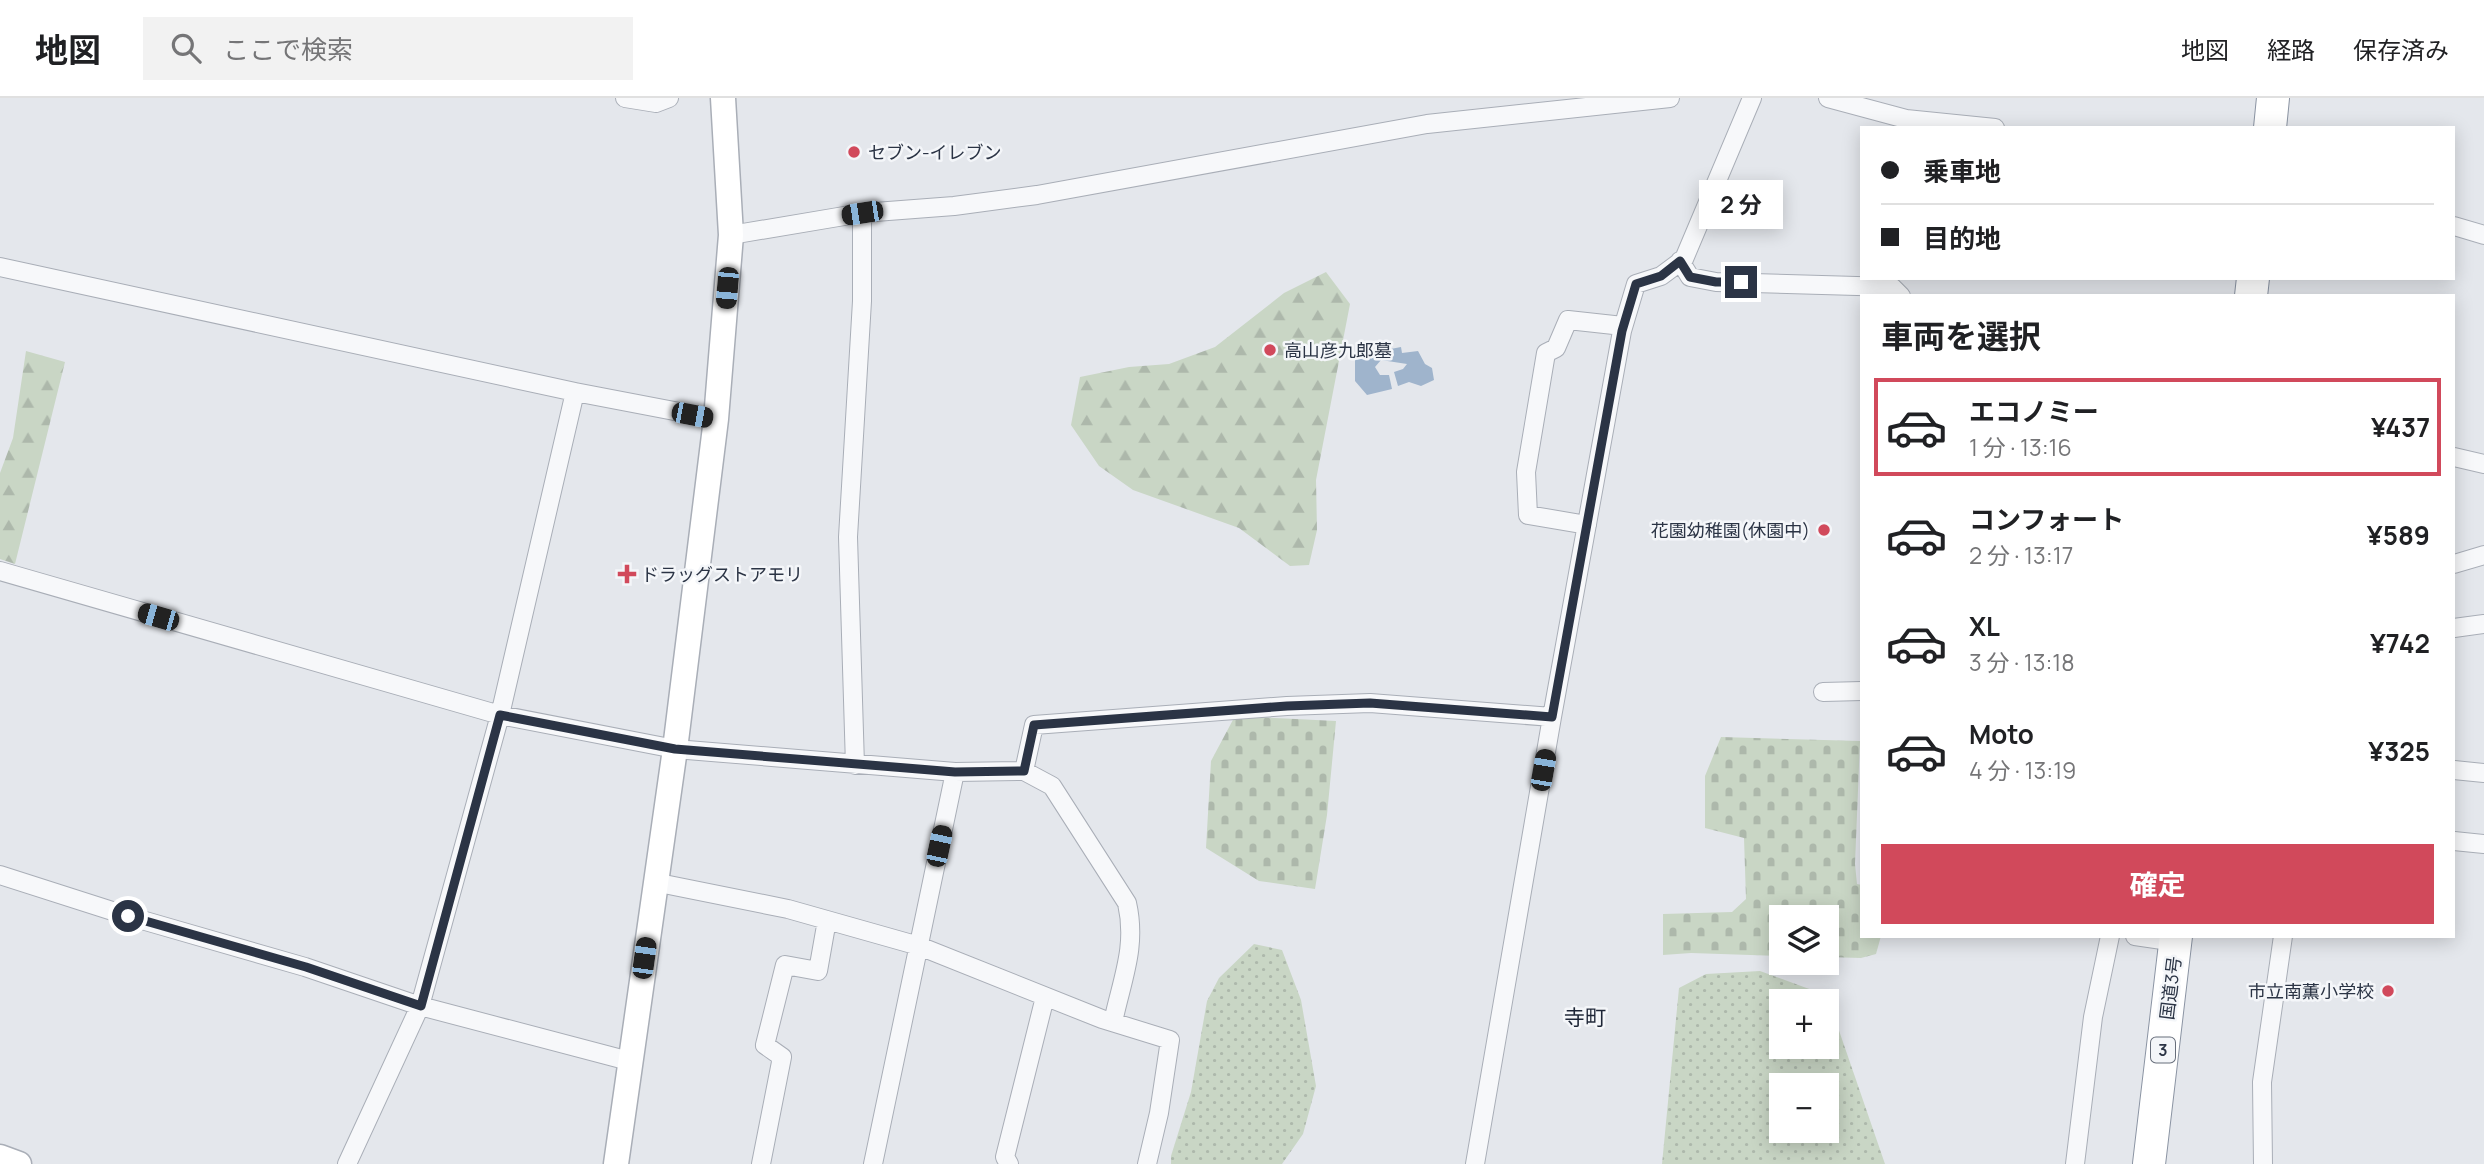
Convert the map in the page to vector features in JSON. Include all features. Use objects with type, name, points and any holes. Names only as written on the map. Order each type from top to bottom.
[{"type":"highway","points":[[2269,126],[2273,98]]},
{"type":"highway","name":"国道3号","points":[[2149,1164],[2176,939]]},
{"type":"street","points":[[625,98],[660,100]]},
{"type":"street","points":[[616,1164],[675,749],[716,419],[731,235],[723,98]]},
{"type":"street","points":[[731,235],[862,213],[954,206],[1037,195],[1427,124],[1670,98]]},
{"type":"street","points":[[1475,1164],[1623,326],[1636,284],[1661,276],[1684,259],[1752,98]]},
{"type":"street","points":[[1828,98],[1906,119],[1975,126]]},
{"type":"street","points":[[855,765],[848,537],[862,301],[862,213]]},
{"type":"street","points":[[2455,226],[2484,235]]},
{"type":"street","points":[[1680,261],[1690,277],[1716,282],[1892,287],[1899,294]]},
{"type":"street","points":[[0,267],[575,392],[716,419]]},
{"type":"street","points":[[1587,525],[1528,515],[1526,472],[1546,353],[1556,348],[1568,320],[1623,326]]},
{"type":"street","points":[[347,1164],[421,1006],[500,715],[575,392]]},
{"type":"street","points":[[2455,457],[2484,464]]},
{"type":"street","points":[[2455,564],[2484,555]]},
{"type":"street","points":[[0,571],[500,715],[675,749],[955,772],[1024,771],[1052,786],[1127,903],[1132,924],[1132,940],[1113,1022]]},
{"type":"street","points":[[2455,628],[2484,624]]},
{"type":"street","points":[[1823,692],[1860,691]]},
{"type":"street","points":[[1024,771],[1034,725],[1274,707],[1370,703],[1552,717]]},
{"type":"street","points":[[2455,770],[2484,773]]},
{"type":"street","points":[[873,1164],[955,772]]},
{"type":"street","points":[[2455,841],[2484,844]]},
{"type":"street","points":[[0,875],[128,916],[306,967],[421,1006],[629,1061]]},
{"type":"street","points":[[654,882],[788,909],[919,946],[1113,1022],[1170,1040],[1159,1113],[1147,1164]]},
{"type":"street","points":[[761,1164],[782,1057],[765,1045],[785,965],[818,971],[827,920]]},
{"type":"street","points":[[2075,1164],[2093,1017],[2110,938]]},
{"type":"street","points":[[2263,1164],[2262,1082],[2283,938]]},
{"type":"street","points":[[1009,1164],[1005,1157],[1045,996]]},
{"type":"street","points":[[0,1157],[19,1164]]},
{"type":"green space","points":[[1326,272],[1350,304],[1316,480],[1317,530],[1309,565],[1290,566],[1239,528],[1133,490],[1099,466],[1071,425],[1080,377],[1129,367],[1169,364],[1215,347],[1284,293]]},
{"type":"green space","points":[[26,351],[65,362],[15,564],[0,559],[0,473],[13,438]]},
{"type":"green space","points":[[1235,716],[1336,721],[1327,815],[1315,889],[1259,881],[1206,848],[1211,761]]},
{"type":"green space","points":[[1721,737],[1860,741],[1855,864],[1857,884],[1860,885],[1860,938],[1880,938],[1876,954],[1861,958],[1839,957],[1839,905],[1769,905],[1769,956],[1691,953],[1663,955],[1663,914],[1732,912],[1746,899],[1744,838],[1705,828],[1705,776]]},
{"type":"green space","points":[[1254,944],[1282,950],[1301,1000],[1316,1086],[1303,1134],[1282,1164],[1171,1164],[1171,1156],[1191,1092],[1207,1001],[1219,978]]},
{"type":"green space","points":[[1760,971],[1809,989],[1769,989],[1769,1059],[1839,1059],[1839,1031],[1885,1164],[1662,1164],[1679,988],[1706,974]]},
{"type":"water","points":[[1401,347],[1402,353],[1418,351],[1425,364],[1432,368],[1434,380],[1421,386],[1409,382],[1398,386],[1394,372],[1403,369],[1407,364],[1381,360],[1375,367],[1380,375],[1389,375],[1392,389],[1367,395],[1355,381],[1355,357],[1361,353],[1373,356],[1375,352]]},
{"type":"place","name":"セブン-イレブン","points":[[854,152]]},
{"type":"place","name":"高山彦九郎墓","points":[[1270,350]]},
{"type":"place","name":"花園幼稚園(休園中)","points":[[1824,530]]},
{"type":"place","name":"ドラッグストアモリ","points":[[627,574]]},
{"type":"place","name":"市立南薫小学校","points":[[2388,991]]},
{"type":"district","name":"寺町","points":[[1585,1017]]},
{"type":"route","points":[[128,916],[306,967],[421,1006],[500,715],[675,749],[955,772],[1024,771],[1034,725],[1287,706],[1370,703],[1552,717],[1622,331],[1636,284],[1661,276],[1680,261],[1690,277],[1716,282],[1741,282]]}]
